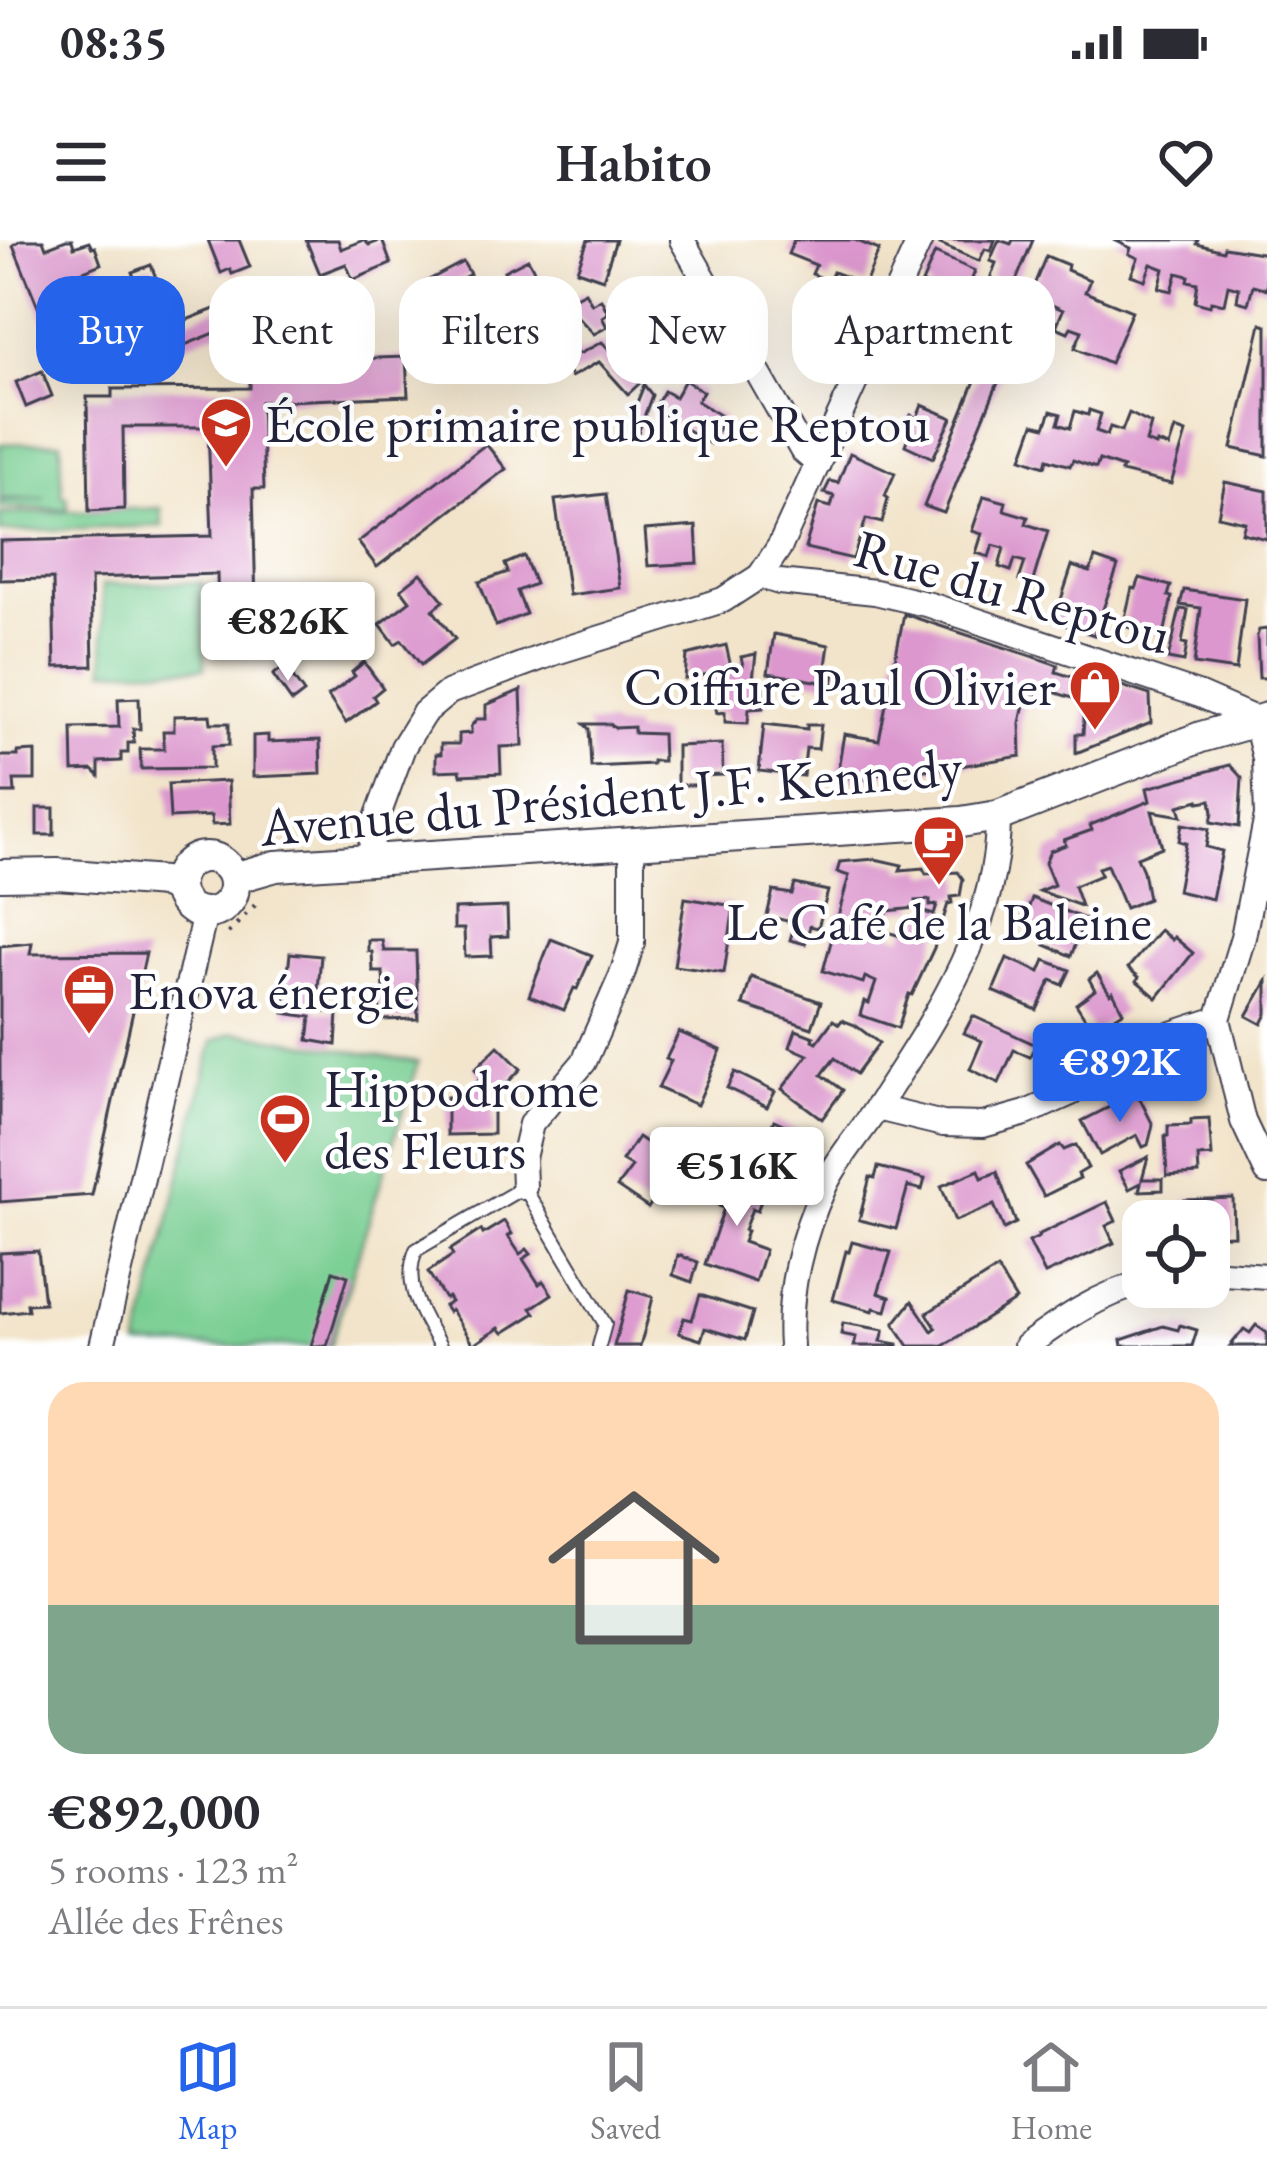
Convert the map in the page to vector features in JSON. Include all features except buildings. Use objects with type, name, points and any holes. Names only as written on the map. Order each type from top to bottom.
[{"type":"street","points":[[682,240],[802,450],[818,464]]},
{"type":"street","points":[[371,860],[372,832],[403,747],[424,713],[449,692],[556,652],[723,600],[760,576],[780,545],[920,240]]},
{"type":"street","name":"Rue du Reptou","points":[[760,576],[930,605],[1261,718]]},
{"type":"street","points":[[1261,718],[1267,816],[1243,937],[1218,1018],[1243,1121],[1267,1172]]},
{"type":"street","name":"Avenue du Président J.F. Kennedy","points":[[234,878],[276,866],[961,822],[998,815],[1261,718]]},
{"type":"street","points":[[791,1346],[793,1286],[826,1183],[941,1006],[969,953],[983,909],[998,815]]},
{"type":"street","points":[[524,1187],[523,1158],[531,1124],[584,1062],[622,975],[632,943],[632,843]]},
{"type":"street","name":"Avenue du Président J.F. Kennedy","points":[[196,858],[215,858],[234,878],[228,903],[205,914],[187,906],[178,888],[182,870],[196,858]]},
{"type":"street","points":[[0,875],[57,874],[164,882],[178,888]]},
{"type":"street","points":[[102,1346],[205,914]]},
{"type":"street","points":[[1243,937],[1267,948]]},
{"type":"street","points":[[877,1108],[943,1124],[983,1125],[1071,1093],[1142,1046],[1218,1018]]},
{"type":"street","points":[[1230,1273],[1267,1276]]},
{"type":"street","points":[[1026,1346],[1071,1313],[1122,1289]]},
{"type":"lane","points":[[440,1346],[418,1309],[409,1267],[416,1250],[524,1187],[605,1324],[599,1346]]},
{"type":"green space","points":[[61,442],[62,496],[67,497],[68,509],[0,508],[0,502],[45,498],[0,499],[0,444]]},
{"type":"green space","points":[[161,508],[162,526],[0,532],[0,514]]},
{"type":"green space","points":[[202,582],[205,668],[105,670],[102,585]]},
{"type":"green space","name":"Hippodrome des Fleurs","points":[[234,1032],[418,1062],[330,1346],[138,1346],[213,1041]]},
{"type":"place","name":"École primaire publique Reptou","points":[[226,469]]},
{"type":"place","name":"Coiffure Paul Olivier","points":[[1095,732]]},
{"type":"place","name":"Le Café de la Baleine","points":[[939,887]]},
{"type":"place","name":"Enova énergie","points":[[89,1036]]},
{"type":"place","name":"Hippodrome des Fleurs","points":[[285,1165]]}]
